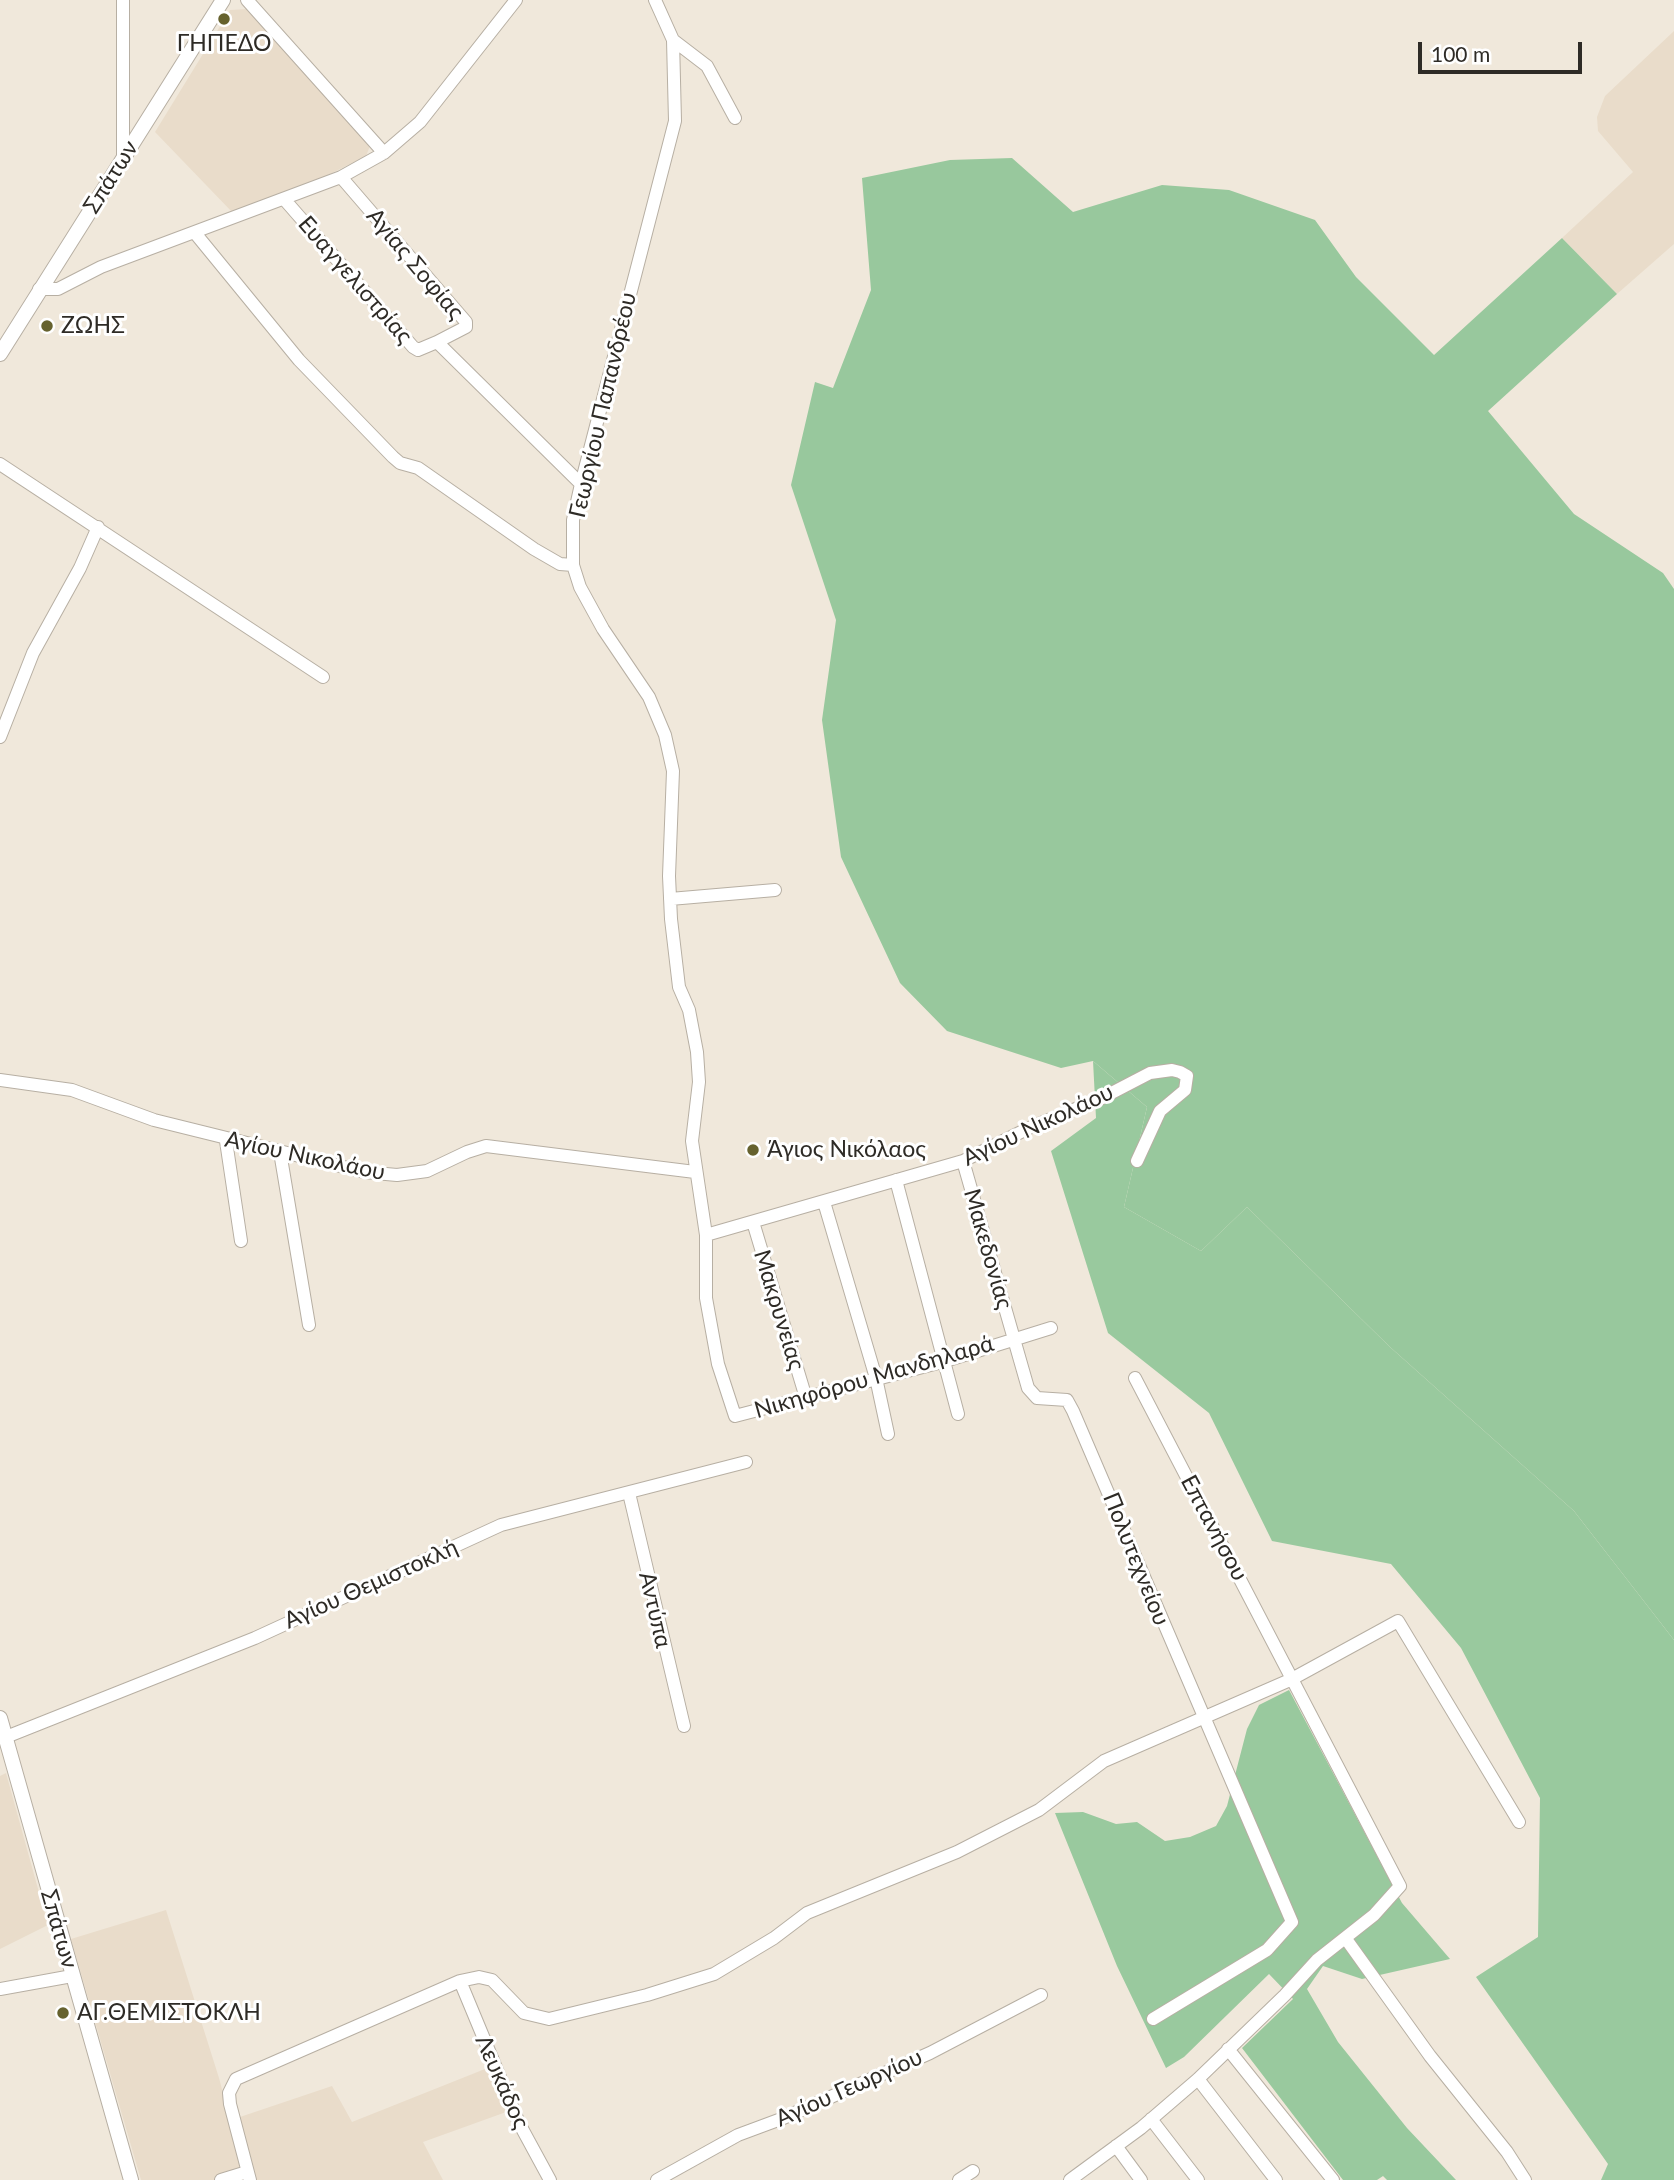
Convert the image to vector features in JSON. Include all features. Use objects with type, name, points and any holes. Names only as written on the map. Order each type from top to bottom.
[{"type":"main road","name":"Σπάτων","points":[[0,354],[223,0]]},
{"type":"main road","name":"Σπάτων","points":[[0,1718],[131,2180]]},
{"type":"street","points":[[123,0],[123,157]]},
{"type":"street","points":[[247,0],[384,153]]},
{"type":"street","points":[[40,289],[58,289],[102,267],[341,177],[384,153],[420,122],[516,0]]},
{"type":"street","name":"Γεωργίου Παπανδρέου","points":[[655,0],[673,40],[675,121],[581,484],[573,520],[573,565],[580,587],[603,629],[649,697],[665,735],[673,771],[670,899],[679,987],[689,1010],[697,1052],[699,1082],[692,1141],[706,1234],[705,1287],[711,1334],[735,1416]]},
{"type":"street","points":[[673,40],[707,66],[735,118]]},
{"type":"street","name":"Αγίας Σοφίας","points":[[341,177],[466,322],[466,327],[437,342]]},
{"type":"street","name":"Ευαγγελιστρίας","points":[[284,199],[413,348],[418,350],[437,342],[581,484]]},
{"type":"street","points":[[195,233],[299,360],[393,457],[400,463],[418,468],[534,549],[560,564],[573,565]]},
{"type":"street","points":[[0,464],[323,677]]},
{"type":"street","points":[[0,737],[33,653],[80,568],[98,527]]},
{"type":"street","points":[[670,899],[775,890]]},
{"type":"street","name":"Αγίου Νικολάου","points":[[706,1234],[963,1161],[1029,1128],[1100,1099],[1150,1073],[1172,1070],[1180,1072],[1187,1076],[1185,1090],[1160,1111],[1137,1161]]},
{"type":"street","name":"Αγίου Νικολάου","points":[[0,1080],[72,1090],[154,1120],[226,1141],[364,1172],[397,1175],[427,1171],[486,1146],[695,1172]]},
{"type":"street","points":[[226,1141],[241,1241]]},
{"type":"street","points":[[280,1152],[309,1325]]},
{"type":"street","name":"Μακεδονίας","points":[[963,1161],[1028,1388],[1037,1398],[1067,1400]]},
{"type":"street","points":[[896,1180],[942,1362],[958,1414]]},
{"type":"street","points":[[824,1202],[876,1378],[888,1434]]},
{"type":"street","name":"Μακρυνείας","points":[[753,1222],[806,1398]]},
{"type":"street","name":"Νικηφόρου Μανδηλαρά","points":[[735,1416],[942,1362],[1051,1328]]},
{"type":"street","name":"Επτανήσου","points":[[1135,1378],[1399,1886],[1346,1939]]},
{"type":"street","name":"Πολυτεχνείου","points":[[1067,1400],[1178,1661],[1207,1718],[1293,1922],[1267,1950],[1153,2019]]},
{"type":"street","name":"Αγίου Θεμιστοκλή","points":[[5,1737],[255,1638],[501,1525],[746,1462]]},
{"type":"street","name":"Αντύπα","points":[[629,1493],[684,1726]]},
{"type":"street","points":[[221,2180],[249,2176],[230,2104],[229,2093],[236,2079],[460,1981],[479,1977],[492,1980],[524,2014],[549,2019],[647,1996],[714,1973],[774,1938],[807,1913],[957,1852],[1039,1810],[1104,1761],[1290,1680],[1398,1621],[1520,1822]]},
{"type":"street","points":[[1070,2180],[1151,2119],[1198,2079],[1285,1996],[1317,1960],[1346,1939],[1430,2056],[1507,2152],[1525,2180]]},
{"type":"street","points":[[0,1989],[72,1976]]},
{"type":"street","name":"Λευκάδος","points":[[460,1981],[519,2123],[550,2180]]},
{"type":"street","name":"Αγίου Γεωργίου","points":[[657,2180],[738,2135],[781,2119],[930,2053],[1041,1995]]},
{"type":"street","points":[[1228,2049],[1333,2180]]},
{"type":"street","points":[[1198,2079],[1276,2180]]},
{"type":"street","points":[[1151,2119],[1198,2180]]},
{"type":"street","points":[[1116,2146],[1141,2180]]},
{"type":"street","points":[[959,2180],[973,2171]]},
{"type":"shaded area","points":[[248,9],[370,146],[366,156],[326,176],[233,213],[155,132],[230,10]]},
{"type":"shaded area","points":[[1674,31],[1674,244],[1617,294],[1562,238],[1633,172],[1598,131],[1597,117],[1605,96]]},
{"type":"shaded area","points":[[6,1773],[48,1925],[0,1949],[0,1776]]},
{"type":"shaded area","points":[[166,1910],[219,2078],[246,2180],[141,2180],[71,1939]]},
{"type":"shaded area","points":[[490,2067],[509,2111],[423,2142],[443,2180],[254,2180],[237,2118],[332,2086],[352,2122]]},
{"type":"green space","points":[[1012,158],[1073,212],[1162,185],[1229,190],[1315,220],[1356,277],[1434,355],[1562,238],[1617,294],[1488,411],[1574,514],[1663,573],[1674,589],[1674,1640],[1574,1511],[1390,1347],[1247,1207],[1201,1251],[1124,1207],[1147,1107],[1093,1061],[1061,1068],[947,1031],[900,983],[841,857],[822,720],[836,620],[791,485],[815,382],[833,388],[871,290],[862,178],[950,160]]},
{"type":"green space","points":[[1093,1061],[1147,1107],[1124,1207],[1201,1251],[1247,1207],[1390,1347],[1574,1511],[1674,1640],[1674,2180],[1601,2180],[1608,2164],[1476,1977],[1538,1937],[1540,1798],[1461,1648],[1391,1564],[1272,1541],[1209,1413],[1108,1333],[1051,1151],[1096,1118]]},
{"type":"green space","points":[[1289,1690],[1402,1903],[1450,1959],[1362,1979],[1323,1966],[1307,1989],[1338,2042],[1407,2128],[1456,2180],[1387,2180],[1383,2176],[1377,2180],[1343,2180],[1242,2048],[1293,1999],[1269,1974],[1184,2057],[1166,2068],[1117,1966],[1055,1813],[1083,1812],[1116,1824],[1137,1822],[1165,1841],[1190,1837],[1216,1826],[1227,1806],[1247,1729],[1259,1705]]},
{"type":"place","name":"ΓΗΠΕΔΟ","points":[[224,19]]},
{"type":"place","name":"ΖΩΗΣ","points":[[47,326]]},
{"type":"place","name":"Άγιος Νικόλαος","points":[[753,1150]]},
{"type":"place","name":"ΑΓ.ΘΕΜΙΣΤΟΚΛΗ","points":[[63,2013]]}]
